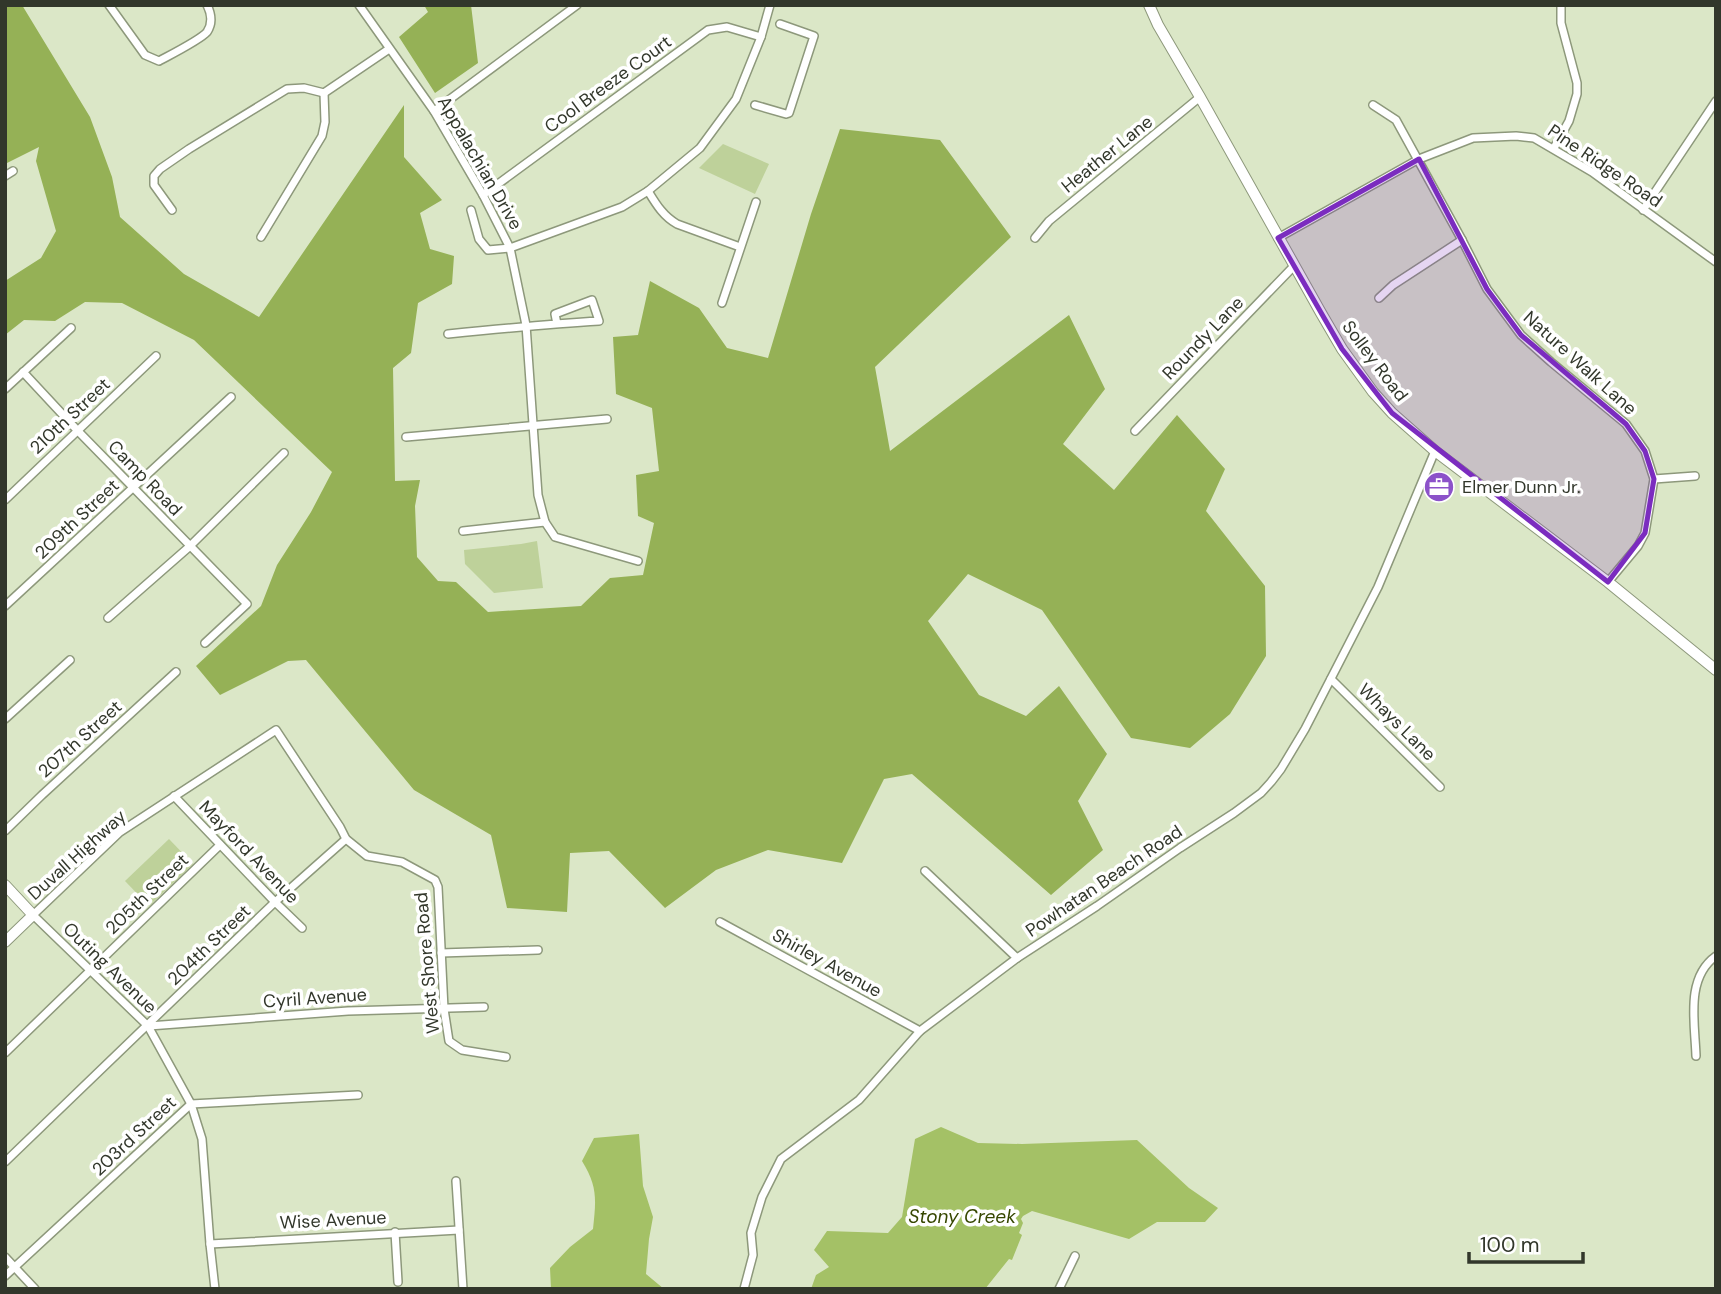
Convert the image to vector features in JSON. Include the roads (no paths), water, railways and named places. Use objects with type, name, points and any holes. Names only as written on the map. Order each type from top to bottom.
[{"type":"main road","name":"Solley Road","points":[[1149,5],[1342,349],[1373,392],[1435,452],[1608,582],[1716,670]]},
{"type":"main road","name":"Outing Avenue","points":[[5,885],[33,915]]},
{"type":"main road","name":"Duvall Highway","points":[[5,942],[33,915]]},
{"type":"street","points":[[109,5],[145,55],[159,61],[206,32],[211,18],[207,5]]},
{"type":"street","name":"Appalachian Drive","points":[[359,5],[434,111],[510,248],[526,326],[537,495],[545,522]]},
{"type":"street","points":[[434,111],[577,5]]},
{"type":"street","points":[[471,210],[479,240],[488,250],[510,248],[622,207],[648,191],[701,148],[736,99],[771,5]]},
{"type":"street","points":[[1554,148],[1569,121],[1577,94],[1577,83],[1561,23],[1561,5]]},
{"type":"street","points":[[755,104],[789,113],[814,36],[780,24]]},
{"type":"street","name":"Cool Breeze Court","points":[[483,195],[708,30],[727,27],[761,37]]},
{"type":"street","points":[[172,210],[154,185],[154,176],[160,169],[288,89],[304,88],[324,93],[389,49]]},
{"type":"street","points":[[261,237],[322,136],[325,122],[324,93]]},
{"type":"street","name":"Heather Lane","points":[[1035,237],[1049,221],[1200,97]]},
{"type":"street","points":[[1643,210],[1716,101]]},
{"type":"street","name":"Nature Walk Lane","points":[[1373,105],[1396,120],[1487,289],[1521,335],[1626,424],[1645,451],[1654,479]]},
{"type":"street","name":"Pine Ridge Road","points":[[1279,238],[1419,159],[1472,138],[1534,138],[1592,172],[1716,262]]},
{"type":"street","points":[[5,176],[13,171]]},
{"type":"street","points":[[648,191],[668,219],[740,247]]},
{"type":"street","points":[[722,303],[756,202]]},
{"type":"street","points":[[1380,298],[1393,285],[1462,240]]},
{"type":"street","name":"Roundy Lane","points":[[1135,431],[1294,266]]},
{"type":"street","points":[[448,334],[599,321],[592,300],[555,314],[557,324]]},
{"type":"street","points":[[5,389],[71,328]]},
{"type":"street","name":"210th Street","points":[[5,500],[156,356]]},
{"type":"street","name":"Camp Road","points":[[23,372],[189,547],[247,604],[205,643]]},
{"type":"street","name":"209th Street","points":[[5,606],[231,397]]},
{"type":"street","points":[[406,437],[607,419]]},
{"type":"street","name":"Powhatan Beach Road","points":[[744,1289],[753,1255],[751,1233],[762,1197],[781,1159],[859,1100],[920,1031],[1017,958],[1234,813],[1261,793],[1281,769],[1305,729],[1378,587],[1435,452]]},
{"type":"street","points":[[108,618],[189,547],[284,453]]},
{"type":"street","points":[[1608,582],[1638,546],[1645,533],[1654,479],[1695,476]]},
{"type":"street","points":[[463,531],[545,522],[555,537],[638,561]]},
{"type":"street","points":[[5,719],[70,660]]},
{"type":"street","name":"207th Street","points":[[5,831],[176,672]]},
{"type":"street","name":"Whays Lane","points":[[1331,679],[1440,787]]},
{"type":"street","name":"West Shore Road","points":[[174,796],[276,730],[346,839],[367,856],[402,862],[435,880],[438,887],[440,953],[449,1041],[462,1050],[506,1057]]},
{"type":"street","name":"Mayford Avenue","points":[[174,796],[302,928]]},
{"type":"street","name":"Duvall Highway","points":[[33,915],[120,832],[174,796]]},
{"type":"street","name":"204th Street","points":[[5,1162],[275,902],[346,839]]},
{"type":"street","name":"205th Street","points":[[5,1053],[220,845]]},
{"type":"street","points":[[925,871],[1017,958]]},
{"type":"street","name":"Outing Avenue","points":[[33,915],[148,1026],[191,1104],[202,1139],[215,1289]]},
{"type":"street","name":"Shirley Avenue","points":[[720,922],[920,1031]]},
{"type":"street","points":[[440,953],[538,950]]},
{"type":"street","points":[[1696,1056],[1696,982],[1701,971],[1716,956]]},
{"type":"street","name":"Cyril Avenue","points":[[148,1026],[348,1011],[484,1007]]},
{"type":"street","name":"203rd Street","points":[[5,1276],[191,1104],[358,1095]]},
{"type":"street","points":[[456,1181],[463,1289]]},
{"type":"street","name":"Wise Avenue","points":[[210,1244],[459,1230]]},
{"type":"street","points":[[395,1232],[398,1282]]},
{"type":"street","points":[[1059,1289],[1075,1255]]},
{"type":"street","points":[[5,1257],[36,1289]]},
{"type":"water","name":"Stony Creek","points":[[941,1127],[978,1143],[1137,1140],[1189,1188],[1218,1208],[1205,1222],[1157,1222],[1129,1239],[1032,1211],[1021,1219],[1023,1223],[1019,1233],[1022,1235],[1012,1260],[1009,1259],[985,1289],[811,1289],[816,1275],[829,1267],[814,1250],[827,1231],[888,1233],[902,1217],[915,1139]]},
{"type":"water","points":[[639,1134],[643,1186],[653,1217],[646,1274],[664,1289],[551,1289],[550,1268],[570,1247],[593,1229],[595,1194],[582,1161],[594,1138]]},
{"type":"place","name":"Elmer Dunn Jr.","points":[[1439,487]]}]
